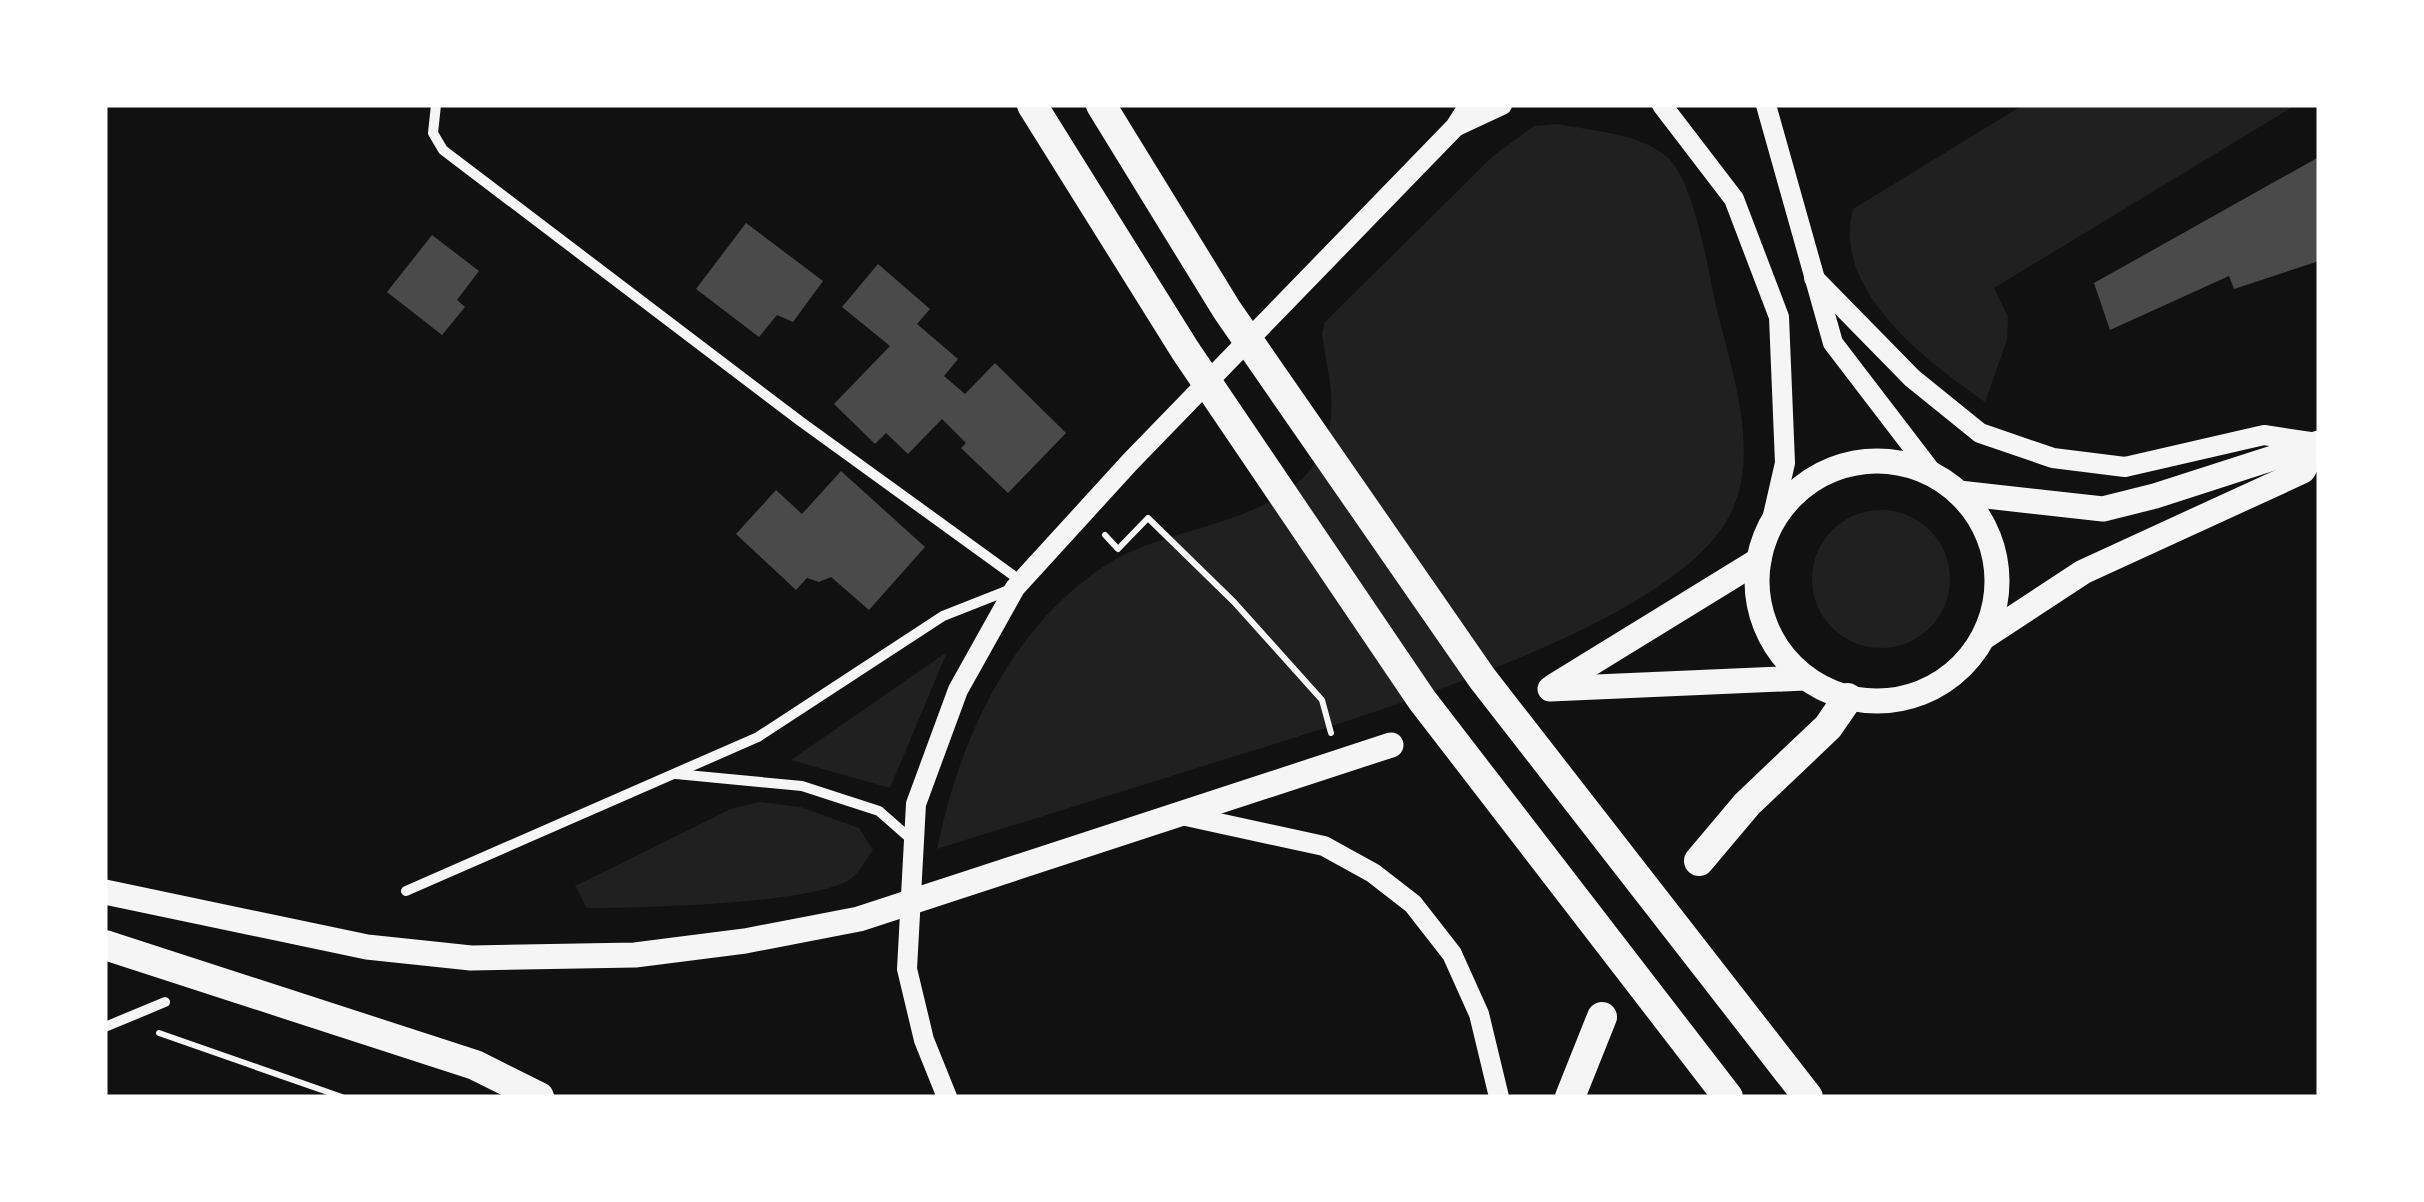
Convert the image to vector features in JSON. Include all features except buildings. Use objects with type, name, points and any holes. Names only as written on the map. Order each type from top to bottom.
[{"type":"highway","points":[[1032,105],[1184,350],[1422,700],[1728,1097]]},
{"type":"highway","points":[[1101,105],[1228,310],[1482,678],[1808,1097]]},
{"type":"highway","points":[[1699,862],[1747,804],[1828,727],[1848,698]]},
{"type":"highway","points":[[105,945],[476,1066],[539,1097]]},
{"type":"highway","points":[[1570,1097],[1602,1017]]},
{"type":"main road","points":[[947,1097],[924,1040],[906,969],[916,804],[958,690],[1018,584],[1455,127],[1469,105]]},
{"type":"main road","points":[[1455,127],[1502,105]]},
{"type":"main road","points":[[1662,105],[1734,200],[1779,317],[1786,463],[1772,524],[1758,560],[1758,597],[1767,632],[1806,678],[1848,698],[1880,702],[1912,697],[1941,683],[1966,663],[1984,637],[1997,600],[1996,561],[1984,524],[1959,493],[1934,475],[1899,462],[1866,462],[1828,472],[1796,493],[1772,524]]},
{"type":"main road","points":[[1766,105],[1833,343],[1934,475]]},
{"type":"main road","points":[[1814,278],[1912,378],[1980,433],[2053,458],[2125,467],[2264,435],[2318,443]]},
{"type":"main road","points":[[1959,493],[2102,509],[2155,496],[2318,443]]},
{"type":"main road","points":[[1984,637],[2083,572],[2303,471],[2318,443]]},
{"type":"main road","points":[[1758,560],[1550,689],[1806,678]]},
{"type":"main road","points":[[105,892],[367,947],[471,958],[635,955],[745,941],[859,919],[1391,745]]},
{"type":"main road","points":[[1175,814],[1324,846],[1373,873],[1412,904],[1452,954],[1466,984],[1479,1014],[1499,1097]]},
{"type":"street","points":[[436,105],[433,133],[443,150],[1018,584]]},
{"type":"street","points":[[406,891],[758,737],[943,616],[1018,584]]},
{"type":"street","points":[[674,774],[802,786],[879,811],[912,840]]},
{"type":"street","points":[[105,1027],[164,1002]]},
{"type":"path","points":[[1083,513],[1118,549],[1148,518],[1234,602],[1322,700],[1339,763]]},
{"type":"path","points":[[121,1020],[342,1097]]},
{"type":"shaded area","points":[[2023,105],[2296,105],[1994,288],[2008,317],[2007,340],[1985,402],[1912,345],[1870,295],[1856,268],[1850,239],[1853,209]]},
{"type":"shaded area","points":[[1558,124],[1614,134],[1655,148],[1676,167],[1684,183],[1703,243],[1741,412],[1743,471],[1737,499],[1724,525],[1687,565],[1632,603],[1488,671],[1334,725],[937,849],[959,767],[975,727],[1017,652],[1044,619],[1074,589],[1109,563],[1139,548],[1242,514],[1274,499],[1301,479],[1321,453],[1331,417],[1322,333],[1325,322],[1493,156],[1534,126]]},
{"type":"shaded area","points":[[1881,510],[1907,516],[1929,531],[1944,553],[1950,579],[1944,605],[1929,627],[1907,642],[1881,648],[1855,642],[1833,627],[1818,605],[1812,579],[1818,553],[1833,531],[1855,516]]},
{"type":"shaded area","points":[[947,652],[890,788],[791,760]]},
{"type":"shaded area","points":[[759,802],[800,807],[859,828],[873,850],[849,880],[829,888],[762,899],[587,908],[575,886],[731,809]]}]
